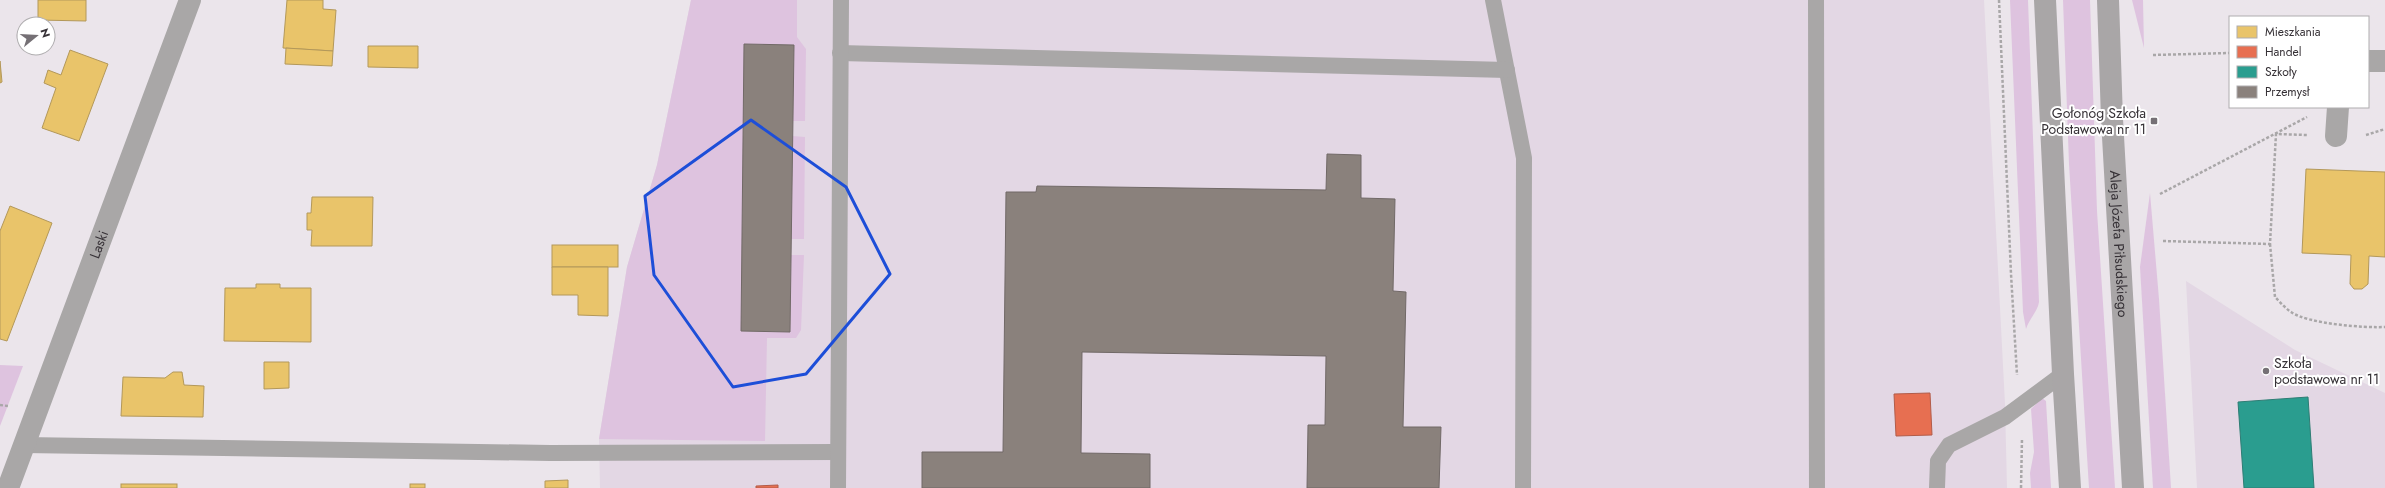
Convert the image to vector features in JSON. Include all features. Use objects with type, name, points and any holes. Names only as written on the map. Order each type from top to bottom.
[{"type":"street","name":"Laski","points":[[8,488],[190,0]]},
{"type":"street","points":[[2045,0],[2070,488]]},
{"type":"street","name":"Aleja Józefa Piłsudskiego","points":[[2108,0],[2112,119],[2133,488]]},
{"type":"street","points":[[2369,61],[2385,61]]},
{"type":"street","points":[[2336,136],[2338,108]]},
{"type":"lane","points":[[838,488],[841,0]]},
{"type":"lane","points":[[1493,0],[1524,158],[1523,488]]},
{"type":"lane","points":[[1816,0],[1817,488]]},
{"type":"lane","points":[[840,53],[1507,70]]},
{"type":"lane","points":[[1937,488],[1938,462],[1949,445],[2005,417],[2019,405],[2063,374]]},
{"type":"lane","points":[[24,445],[550,453],[838,452]]},
{"type":"path","points":[[1999,0],[2011,274],[2023,456],[2021,488]]},
{"type":"path","points":[[2153,54],[2229,54]]},
{"type":"path","points":[[2160,194],[2313,114]]},
{"type":"path","points":[[2276,134],[2359,136],[2385,129]]},
{"type":"path","points":[[2276,134],[2270,244],[2275,297],[2292,313],[2323,322],[2372,328],[2385,327]]},
{"type":"path","points":[[2163,241],[2270,244]]},
{"type":"highlighted area","points":[[751,120],[846,187],[890,274],[806,374],[733,387],[654,275],[645,196]]},
{"type":"shaded area","points":[[691,0],[1984,0],[2005,404],[2007,488],[600,488],[599,439],[627,267],[657,165]]},
{"type":"shaded area","points":[[691,0],[797,0],[797,37],[806,49],[805,121],[793,121],[794,45],[744,44],[741,331],[789,332],[791,255],[804,255],[801,330],[796,338],[767,338],[765,441],[599,439],[627,267],[657,165]]},
{"type":"shaded area","points":[[2010,0],[2028,0],[2039,302],[2037,309],[2026,329],[2023,312]]},
{"type":"shaded area","points":[[2063,0],[2090,0],[2097,211],[2115,488],[2089,488],[2069,164]]},
{"type":"shaded area","points":[[2132,0],[2143,0],[2144,48]]},
{"type":"shaded area","points":[[792,136],[805,137],[804,239],[791,239]]},
{"type":"shaded area","points":[[2150,193],[2159,299],[2171,488],[2153,488],[2140,267]]},
{"type":"shaded area","name":"Szkoła podstawowa nr 11","points":[[2186,281],[2295,350],[2385,393],[2385,488],[2197,488]]},
{"type":"shaded area","points":[[0,365],[23,366],[0,426]]},
{"type":"shaded area","points":[[2042,398],[2046,401],[2051,488],[2031,488],[2030,473],[2034,452],[2031,409]]},
{"type":"building: Mieszkania","points":[[38,0],[86,0],[86,21],[56,20],[56,16],[38,16]]},
{"type":"building: Mieszkania","points":[[287,0],[323,0],[323,9],[336,10],[333,51],[283,48]]},
{"type":"building: Mieszkania","points":[[368,46],[418,46],[418,68],[368,67]]},
{"type":"building: Mieszkania","points":[[286,48],[333,51],[332,66],[285,64]]},
{"type":"building: Mieszkania","points":[[70,50],[108,64],[79,141],[42,128],[56,88],[44,83],[48,70],[61,75]]},
{"type":"building: Mieszkania","points":[[0,61],[2,82],[0,83]]},
{"type":"building: Mieszkania","points":[[2306,169],[2385,172],[2385,257],[2369,256],[2368,284],[2362,289],[2354,289],[2350,284],[2351,255],[2302,253]]},
{"type":"building: Mieszkania","points":[[312,197],[373,197],[372,246],[311,246],[312,230],[307,230],[307,213],[311,213]]},
{"type":"building: Mieszkania","points":[[10,206],[52,223],[7,341],[0,339],[0,231]]},
{"type":"building: Mieszkania","points":[[552,245],[618,245],[618,267],[552,267]]},
{"type":"building: Mieszkania","points":[[552,267],[608,267],[608,316],[578,315],[578,295],[552,295]]},
{"type":"building: Mieszkania","points":[[256,284],[280,284],[280,288],[311,288],[311,342],[224,341],[225,288],[256,288]]},
{"type":"building: Mieszkania","points":[[264,362],[289,362],[289,388],[264,389]]},
{"type":"building: Mieszkania","points":[[173,372],[182,372],[184,385],[204,386],[203,417],[121,416],[123,377],[165,378]]},
{"type":"building: Mieszkania","points":[[568,480],[568,488],[545,488],[545,481]]},
{"type":"building: Mieszkania","points":[[121,484],[177,484],[177,488],[121,488]]},
{"type":"building: Mieszkania","points":[[410,484],[425,484],[425,488],[410,488]]},
{"type":"building: Handel","points":[[1930,393],[1932,435],[1896,436],[1894,394]]},
{"type":"building: Handel","points":[[778,485],[778,488],[756,488],[756,486]]},
{"type":"building: Szkoły","points":[[2308,397],[2314,488],[2244,488],[2238,402]]},
{"type":"building: Przemysł","points":[[744,44],[794,45],[790,332],[741,331]]},
{"type":"building: Przemysł","points":[[1327,154],[1361,155],[1361,198],[1395,199],[1393,291],[1406,292],[1403,427],[1441,427],[1439,488],[1307,488],[1308,425],[1325,425],[1326,356],[1082,352],[1081,453],[1150,454],[1150,488],[922,488],[922,452],[1003,452],[1006,192],[1036,192],[1037,186],[1326,190]]},
{"type":"place","name":"Gołonóg Szkoła Podstawowa nr 11","points":[[2154,121]]},
{"type":"place","name":"Szkoła podstawowa nr 11","points":[[2266,371]]}]
